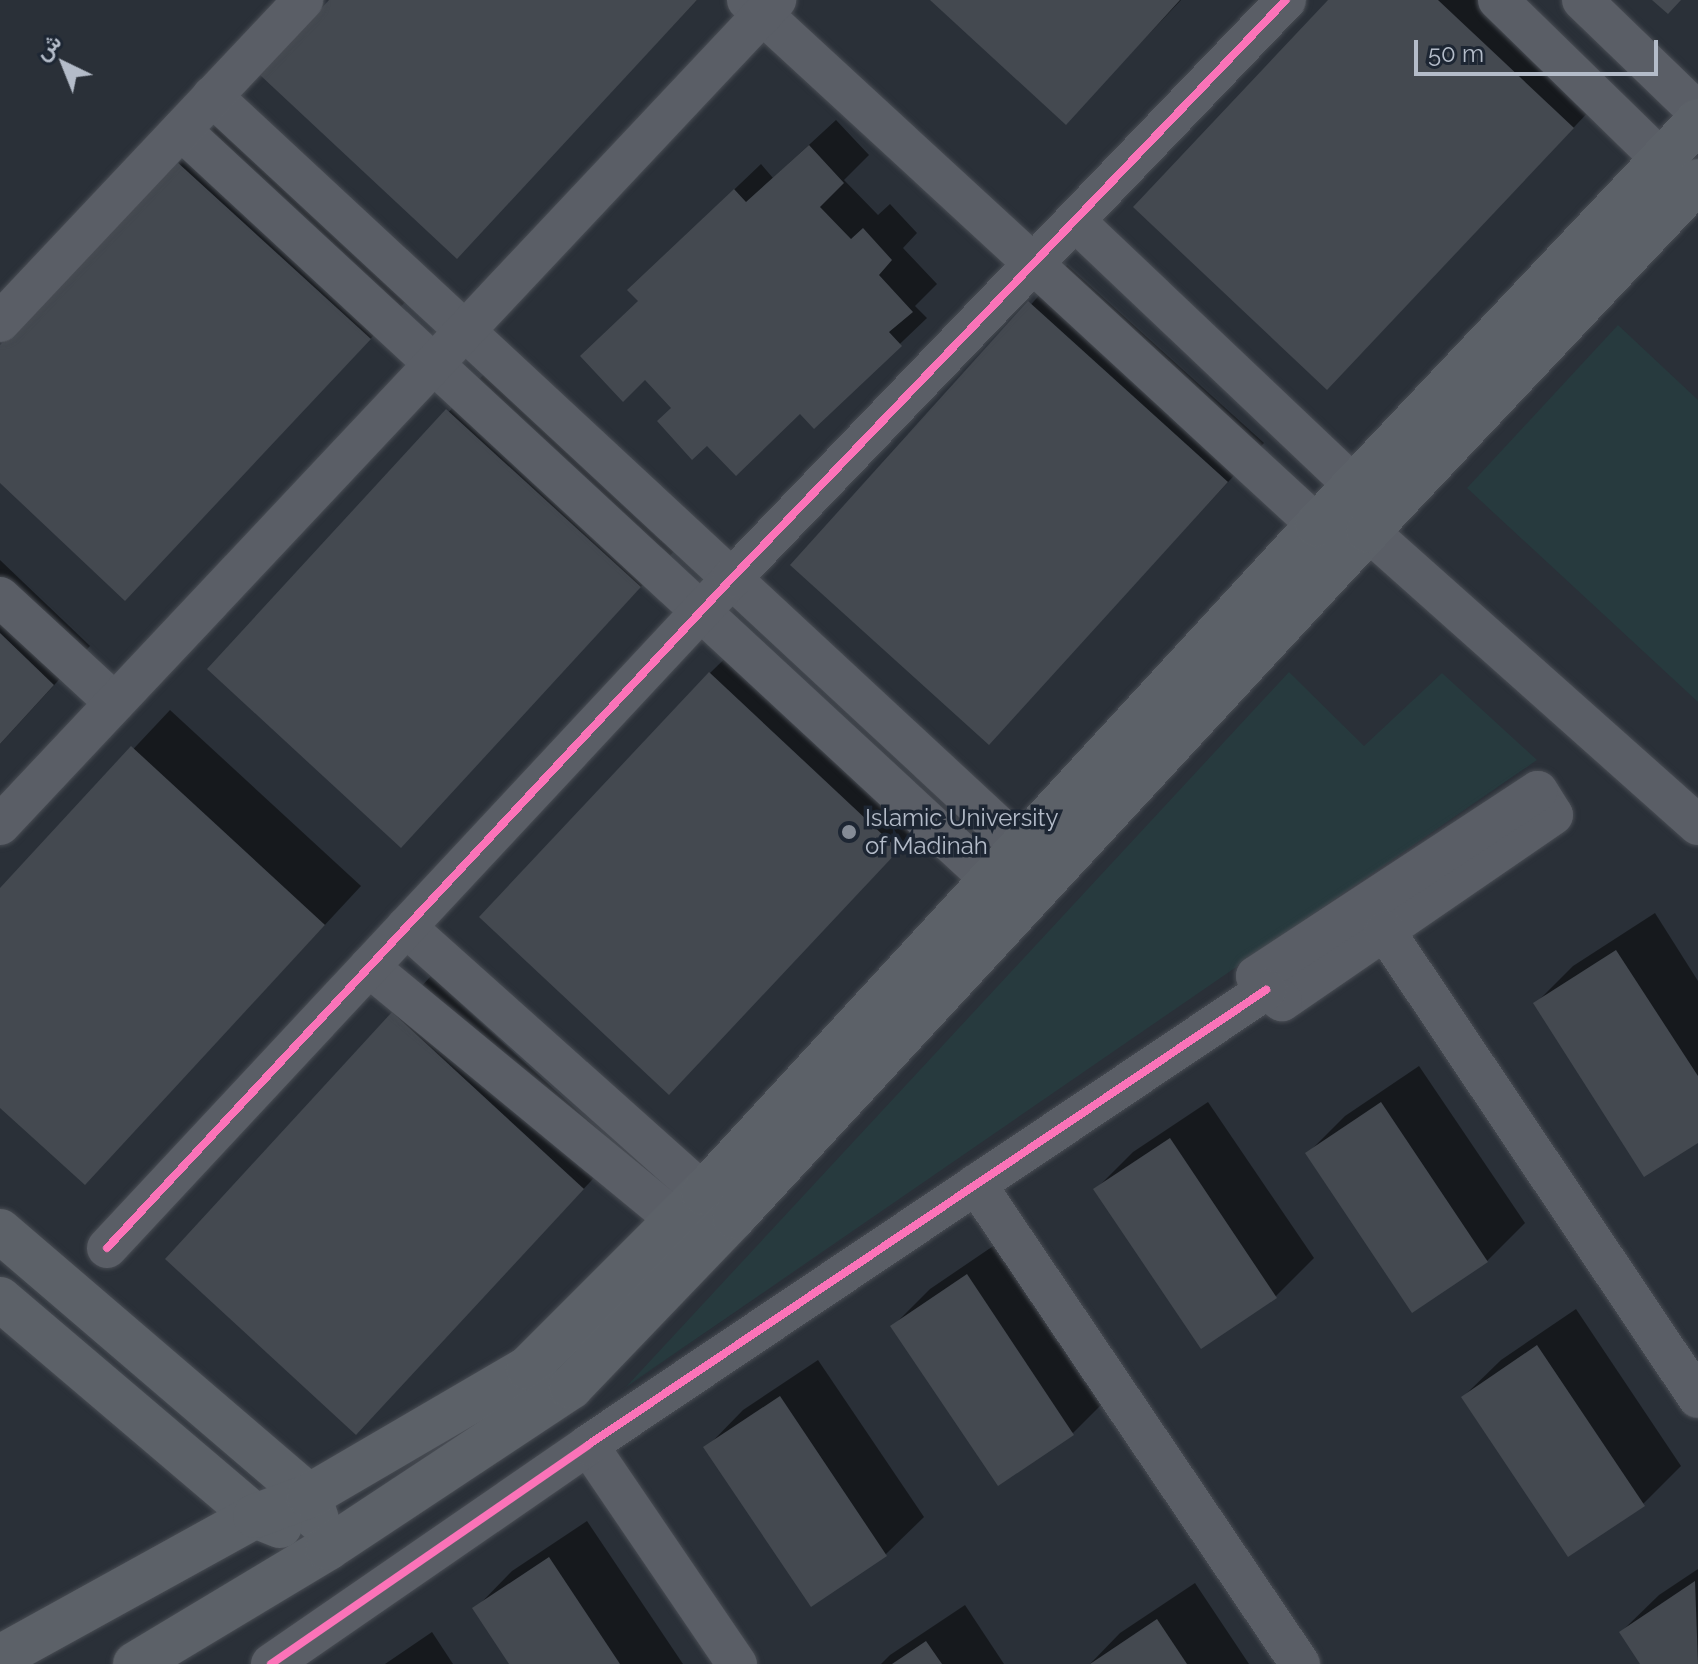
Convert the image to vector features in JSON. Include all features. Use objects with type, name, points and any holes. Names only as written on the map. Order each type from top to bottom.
[{"type":"main road","points":[[0,1657],[255,1516],[309,1496],[528,1368],[690,1206],[1023,849],[1317,525],[1356,488],[1698,121]]},
{"type":"main road","points":[[135,1664],[328,1548],[571,1387],[734,1217],[1368,531],[1698,181]]},
{"type":"main road","points":[[0,1231],[309,1496],[328,1548]]},
{"type":"main road","points":[[0,1299],[255,1516],[328,1548]]},
{"type":"street","points":[[0,322],[303,0]]},
{"type":"street","points":[[107,1248],[733,577],[1286,0]]},
{"type":"street","points":[[1498,0],[1661,159]]},
{"type":"street","points":[[1582,0],[1698,112]]},
{"type":"street","points":[[0,825],[437,364],[762,5],[1032,266],[1317,525]]},
{"type":"street","points":[[212,96],[1023,849]]},
{"type":"street","points":[[181,130],[991,880]]},
{"type":"street","points":[[1075,221],[1356,488]]},
{"type":"street","points":[[1368,531],[1698,825]]},
{"type":"street","points":[[0,597],[115,703]]},
{"type":"street","points":[[1538,791],[1553,815],[1282,1001],[1266,990],[1256,976],[1538,791]]},
{"type":"street","points":[[406,927],[690,1206]]},
{"type":"street","points":[[1385,931],[1698,1398]]},
{"type":"street","points":[[369,967],[690,1206]]},
{"type":"street","points":[[271,1664],[588,1445],[1266,990]]},
{"type":"street","points":[[976,1184],[1300,1664]]},
{"type":"street","points":[[588,1445],[737,1664]]},
{"type":"green space","points":[[1618,325],[1698,400],[1698,702],[1467,488]]},
{"type":"green space","points":[[1289,672],[1364,746],[1442,673],[1537,760],[626,1387]]},
{"type":"building","points":[[329,0],[697,0],[457,259],[260,75]]},
{"type":"building","points":[[930,0],[1180,0],[1066,125]]},
{"type":"building","points":[[1328,0],[1438,0],[1574,128],[1327,390],[1133,207]]},
{"type":"building","points":[[1652,0],[1681,0],[1668,14]]},
{"type":"building","points":[[809,145],[844,183],[820,207],[851,239],[863,228],[892,260],[879,275],[913,312],[889,332],[902,346],[814,429],[800,414],[736,476],[707,446],[692,460],[657,421],[671,408],[645,380],[623,402],[580,356],[638,301],[627,290],[734,189],[746,202]]},
{"type":"building","points":[[176,161],[371,339],[125,601],[0,483],[0,345]]},
{"type":"building","points":[[1028,301],[1228,482],[989,745],[790,565]]},
{"type":"building","points":[[446,409],[641,587],[401,848],[207,669]]},
{"type":"building","points":[[0,633],[54,685],[0,744]]},
{"type":"building","points":[[709,672],[899,850],[669,1095],[479,917]]},
{"type":"building","points":[[131,746],[325,925],[85,1185],[0,1108],[0,888]]},
{"type":"building","points":[[1616,950],[1698,1076],[1698,1143],[1644,1177],[1533,1003]]},
{"type":"building","points":[[392,1012],[584,1189],[356,1435],[165,1259]]},
{"type":"building","points":[[1381,1102],[1488,1262],[1412,1313],[1305,1153]]},
{"type":"building","points":[[1170,1138],[1277,1298],[1201,1349],[1093,1189]]},
{"type":"building","points":[[967,1274],[1074,1435],[998,1486],[890,1326]]},
{"type":"building","points":[[1537,1345],[1645,1506],[1568,1557],[1461,1397]]},
{"type":"building","points":[[780,1396],[887,1556],[811,1607],[703,1447]]},
{"type":"building","points":[[549,1557],[620,1664],[509,1664],[472,1608]]},
{"type":"building","points":[[1695,1581],[1698,1664],[1640,1664],[1619,1632]]},
{"type":"building","points":[[1157,1619],[1187,1664],[1090,1664]]},
{"type":"building","points":[[926,1641],[942,1664],[892,1664]]},
{"type":"cycle path","points":[[107,1248],[733,577],[1286,0]]},
{"type":"cycle path","points":[[271,1664],[588,1445],[1266,990]]},
{"type":"place","name":"Islamic University of Madinah","points":[[849,832]]}]
